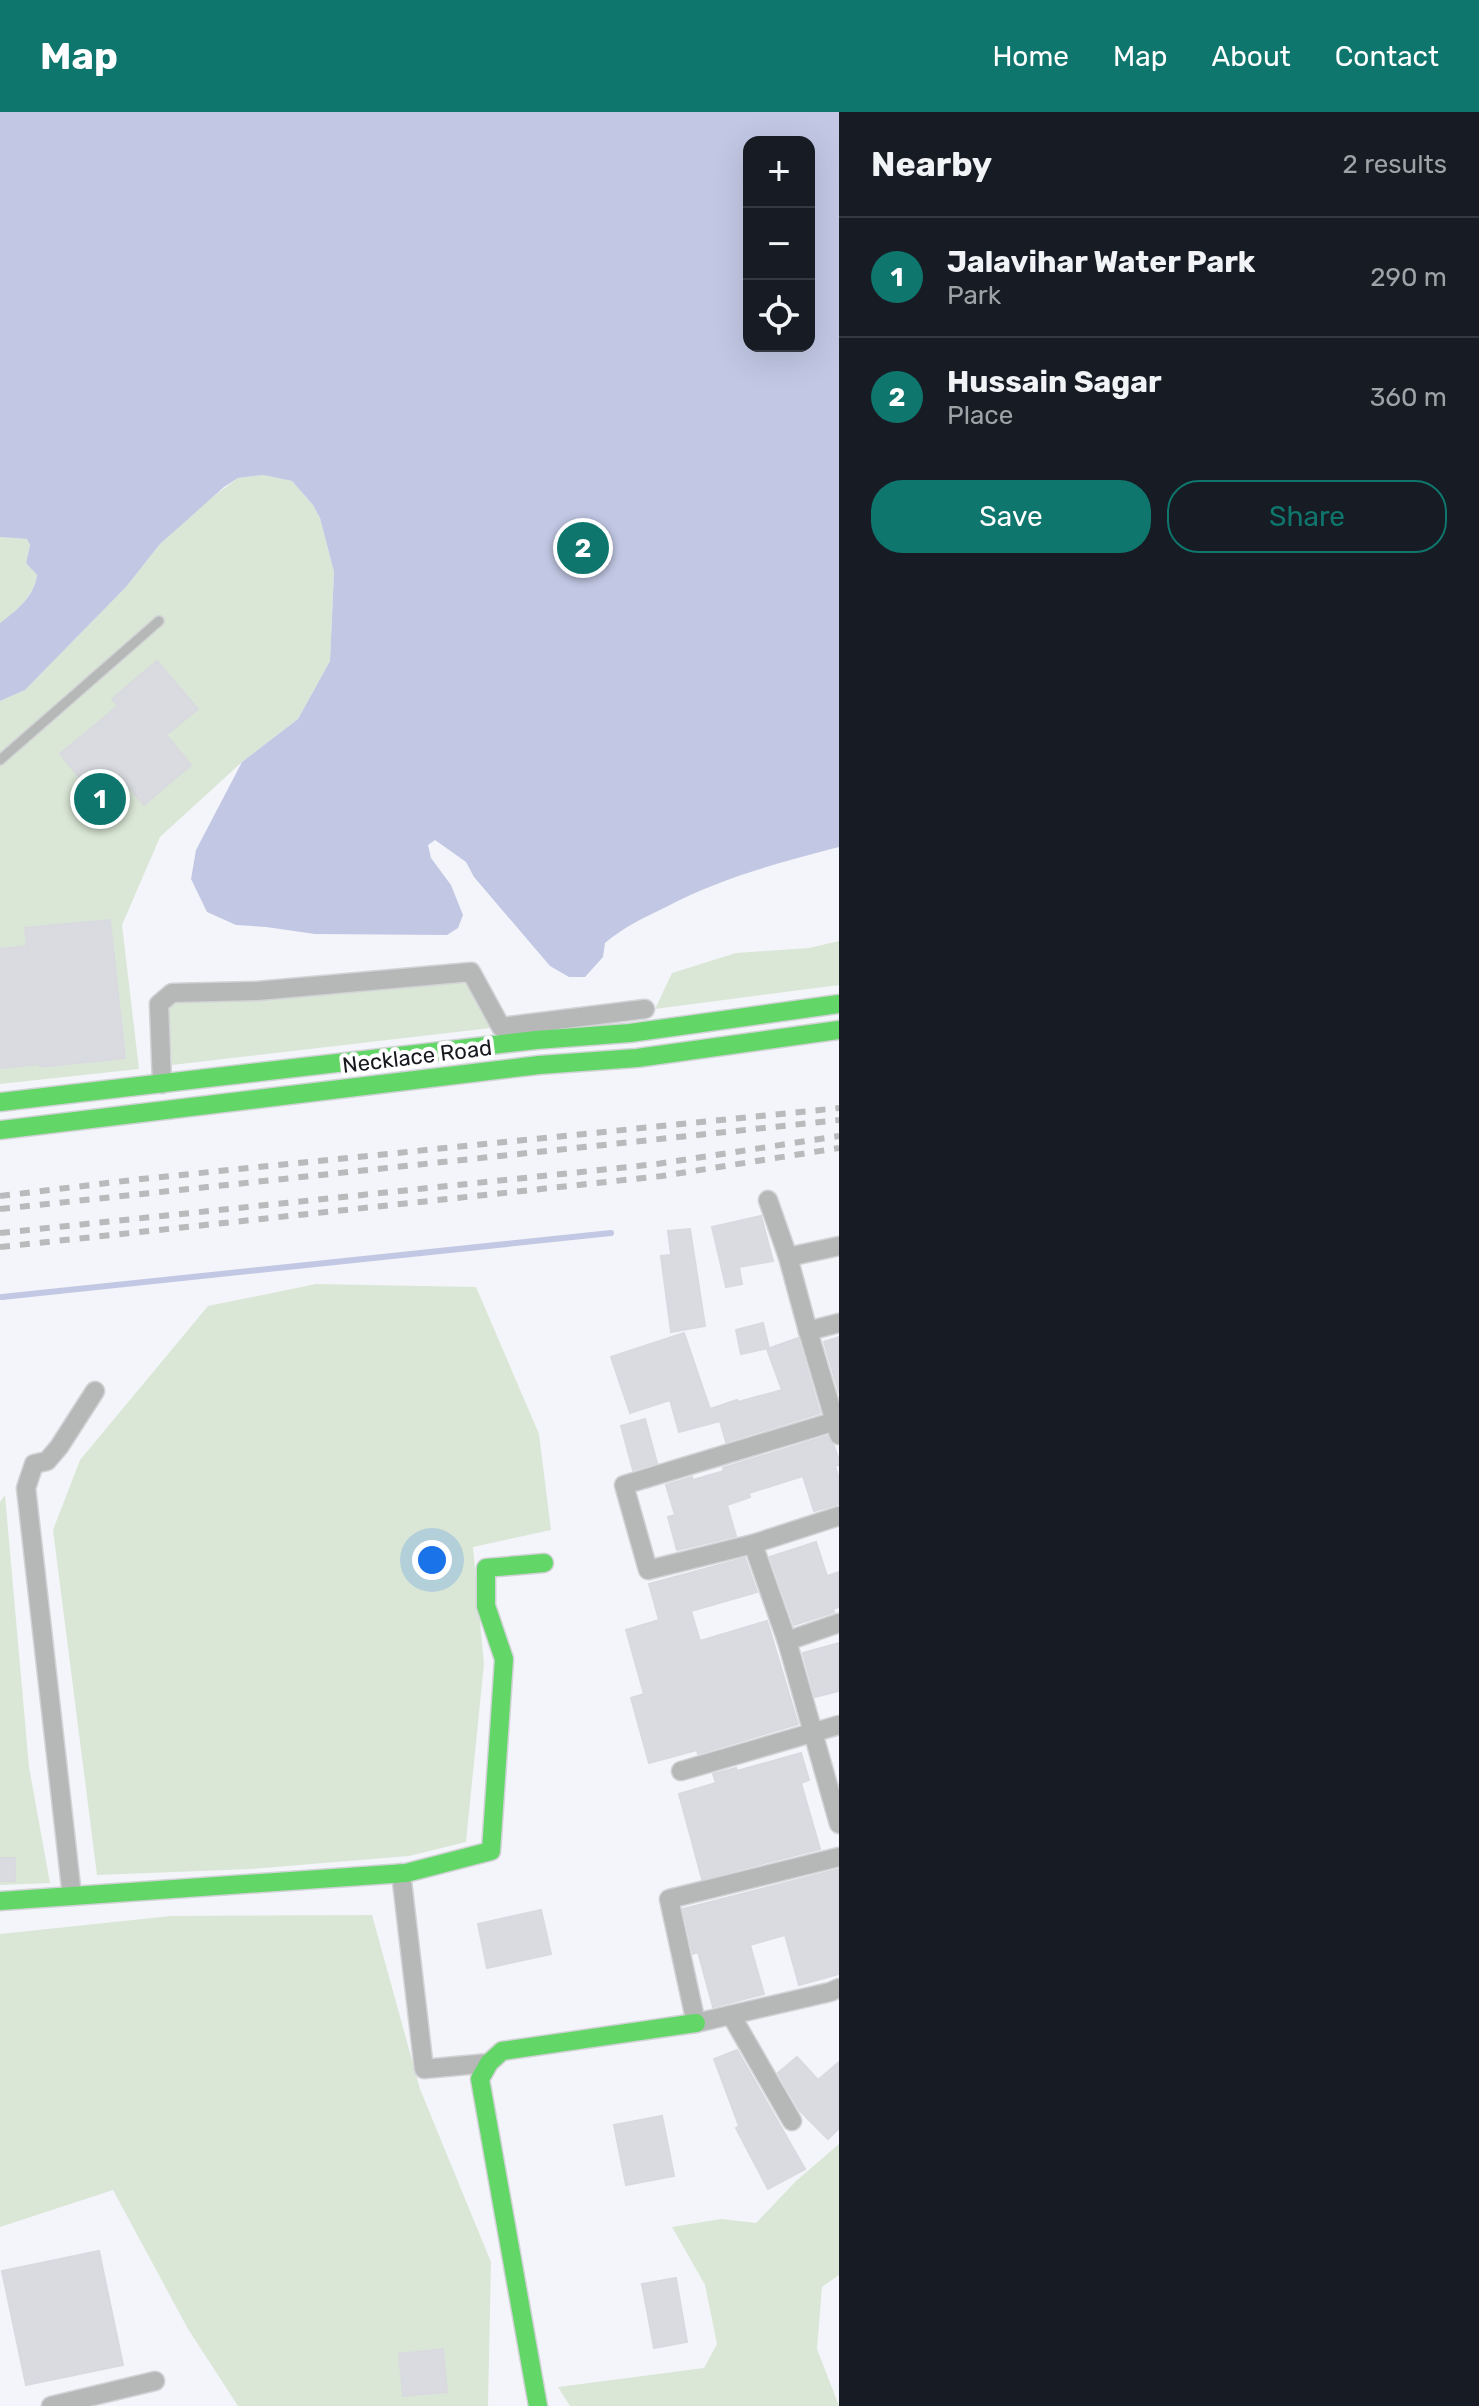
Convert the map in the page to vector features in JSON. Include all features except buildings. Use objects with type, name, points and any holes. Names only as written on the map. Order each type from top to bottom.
[{"type":"main road","name":"Necklace Road","points":[[0,1102],[536,1040],[630,1033],[839,1004]]},
{"type":"main road","name":"Necklace Road","points":[[0,1130],[539,1065],[637,1058],[839,1030]]},
{"type":"main road","points":[[0,1901],[401,1873],[491,1851],[504,1659],[486,1606],[486,1568],[544,1563]]},
{"type":"main road","points":[[538,2406],[480,2079],[489,2063],[502,2051],[696,2023]]},
{"type":"street","points":[[162,1084],[159,1004],[172,993],[257,991],[471,972],[501,1027],[645,1009]]},
{"type":"street","points":[[768,1200],[838,1425],[624,1485],[648,1570],[753,1544],[839,1516]]},
{"type":"street","points":[[788,1257],[839,1246]]},
{"type":"street","points":[[808,1331],[839,1323]]},
{"type":"street","points":[[72,1896],[26,1488],[34,1464],[47,1461],[59,1447],[95,1391]]},
{"type":"street","points":[[753,1544],[787,1641],[839,1823]]},
{"type":"street","points":[[787,1641],[839,1623]]},
{"type":"street","points":[[681,1771],[839,1725]]},
{"type":"street","points":[[839,1857],[669,1899],[696,2023],[839,1988]]},
{"type":"street","points":[[401,1873],[424,2069],[489,2063]]},
{"type":"street","points":[[731,2015],[792,2121]]},
{"type":"street","points":[[51,2406],[155,2381]]},
{"type":"lane","points":[[0,760],[159,621]]},
{"type":"green space","points":[[263,475],[292,481],[320,518],[334,572],[330,661],[298,719],[242,762],[160,837],[122,925],[139,1069],[0,1084],[0,701],[25,690],[126,587],[160,544],[198,508],[238,478]]},
{"type":"green space","points":[[0,537],[27,539],[30,544],[26,563],[37,575],[28,596],[0,624]]},
{"type":"green space","points":[[839,941],[839,985],[655,1009],[672,973],[736,953],[809,948]]},
{"type":"green space","points":[[443,979],[467,982],[491,1028],[172,1065],[168,1006],[177,1001]]},
{"type":"green space","points":[[316,1284],[476,1287],[539,1434],[551,1530],[473,1547],[484,1664],[466,1842],[409,1856],[252,1869],[97,1875],[53,1530],[80,1460],[208,1306]]},
{"type":"green space","points":[[5,1495],[29,1767],[50,1883],[0,1885],[0,1502]]},
{"type":"green space","points":[[372,1915],[420,2089],[491,2262],[488,2406],[238,2406],[188,2329],[113,2190],[0,2227],[0,1934],[171,1916]]},
{"type":"green space","points":[[839,2144],[839,2275],[822,2287],[817,2349],[839,2406],[570,2406],[558,2387],[704,2368],[717,2344],[705,2285],[672,2227],[721,2219],[756,2223],[796,2181]]},
{"type":"water","points":[[0,112],[839,112],[839,847],[728,880],[641,919],[605,943],[603,957],[585,977],[569,977],[550,966],[474,877],[466,862],[435,840],[428,845],[431,858],[451,885],[463,915],[458,928],[447,935],[315,934],[236,925],[207,912],[191,879],[196,850],[242,762],[298,719],[330,661],[334,572],[320,518],[313,505],[292,481],[263,475],[238,478],[160,544],[126,587],[25,690],[0,701],[0,623],[28,597],[37,575],[26,563],[30,545],[27,539],[0,537]]},
{"type":"waterway","points":[[2,1297],[611,1233]]},
{"type":"railway","points":[[0,1196],[839,1108]]},
{"type":"railway","points":[[0,1209],[839,1120]]},
{"type":"railway","points":[[0,1233],[657,1164],[839,1136]]},
{"type":"railway","points":[[0,1247],[662,1176],[839,1148]]},
{"type":"traffic: fast","points":[[0,1102],[536,1040],[630,1033],[839,1004]]},
{"type":"traffic: fast","points":[[0,1130],[539,1065],[637,1058],[839,1030]]},
{"type":"traffic: fast","points":[[0,1901],[406,1873],[491,1851],[504,1659],[486,1606],[486,1568],[544,1563]]},
{"type":"traffic: fast","points":[[538,2406],[480,2079],[489,2063],[502,2051],[696,2023]]},
{"type":"place","name":"Hussain Sagar","points":[[583,548]]},
{"type":"place","name":"Jalavihar Water Park","points":[[100,799]]}]
